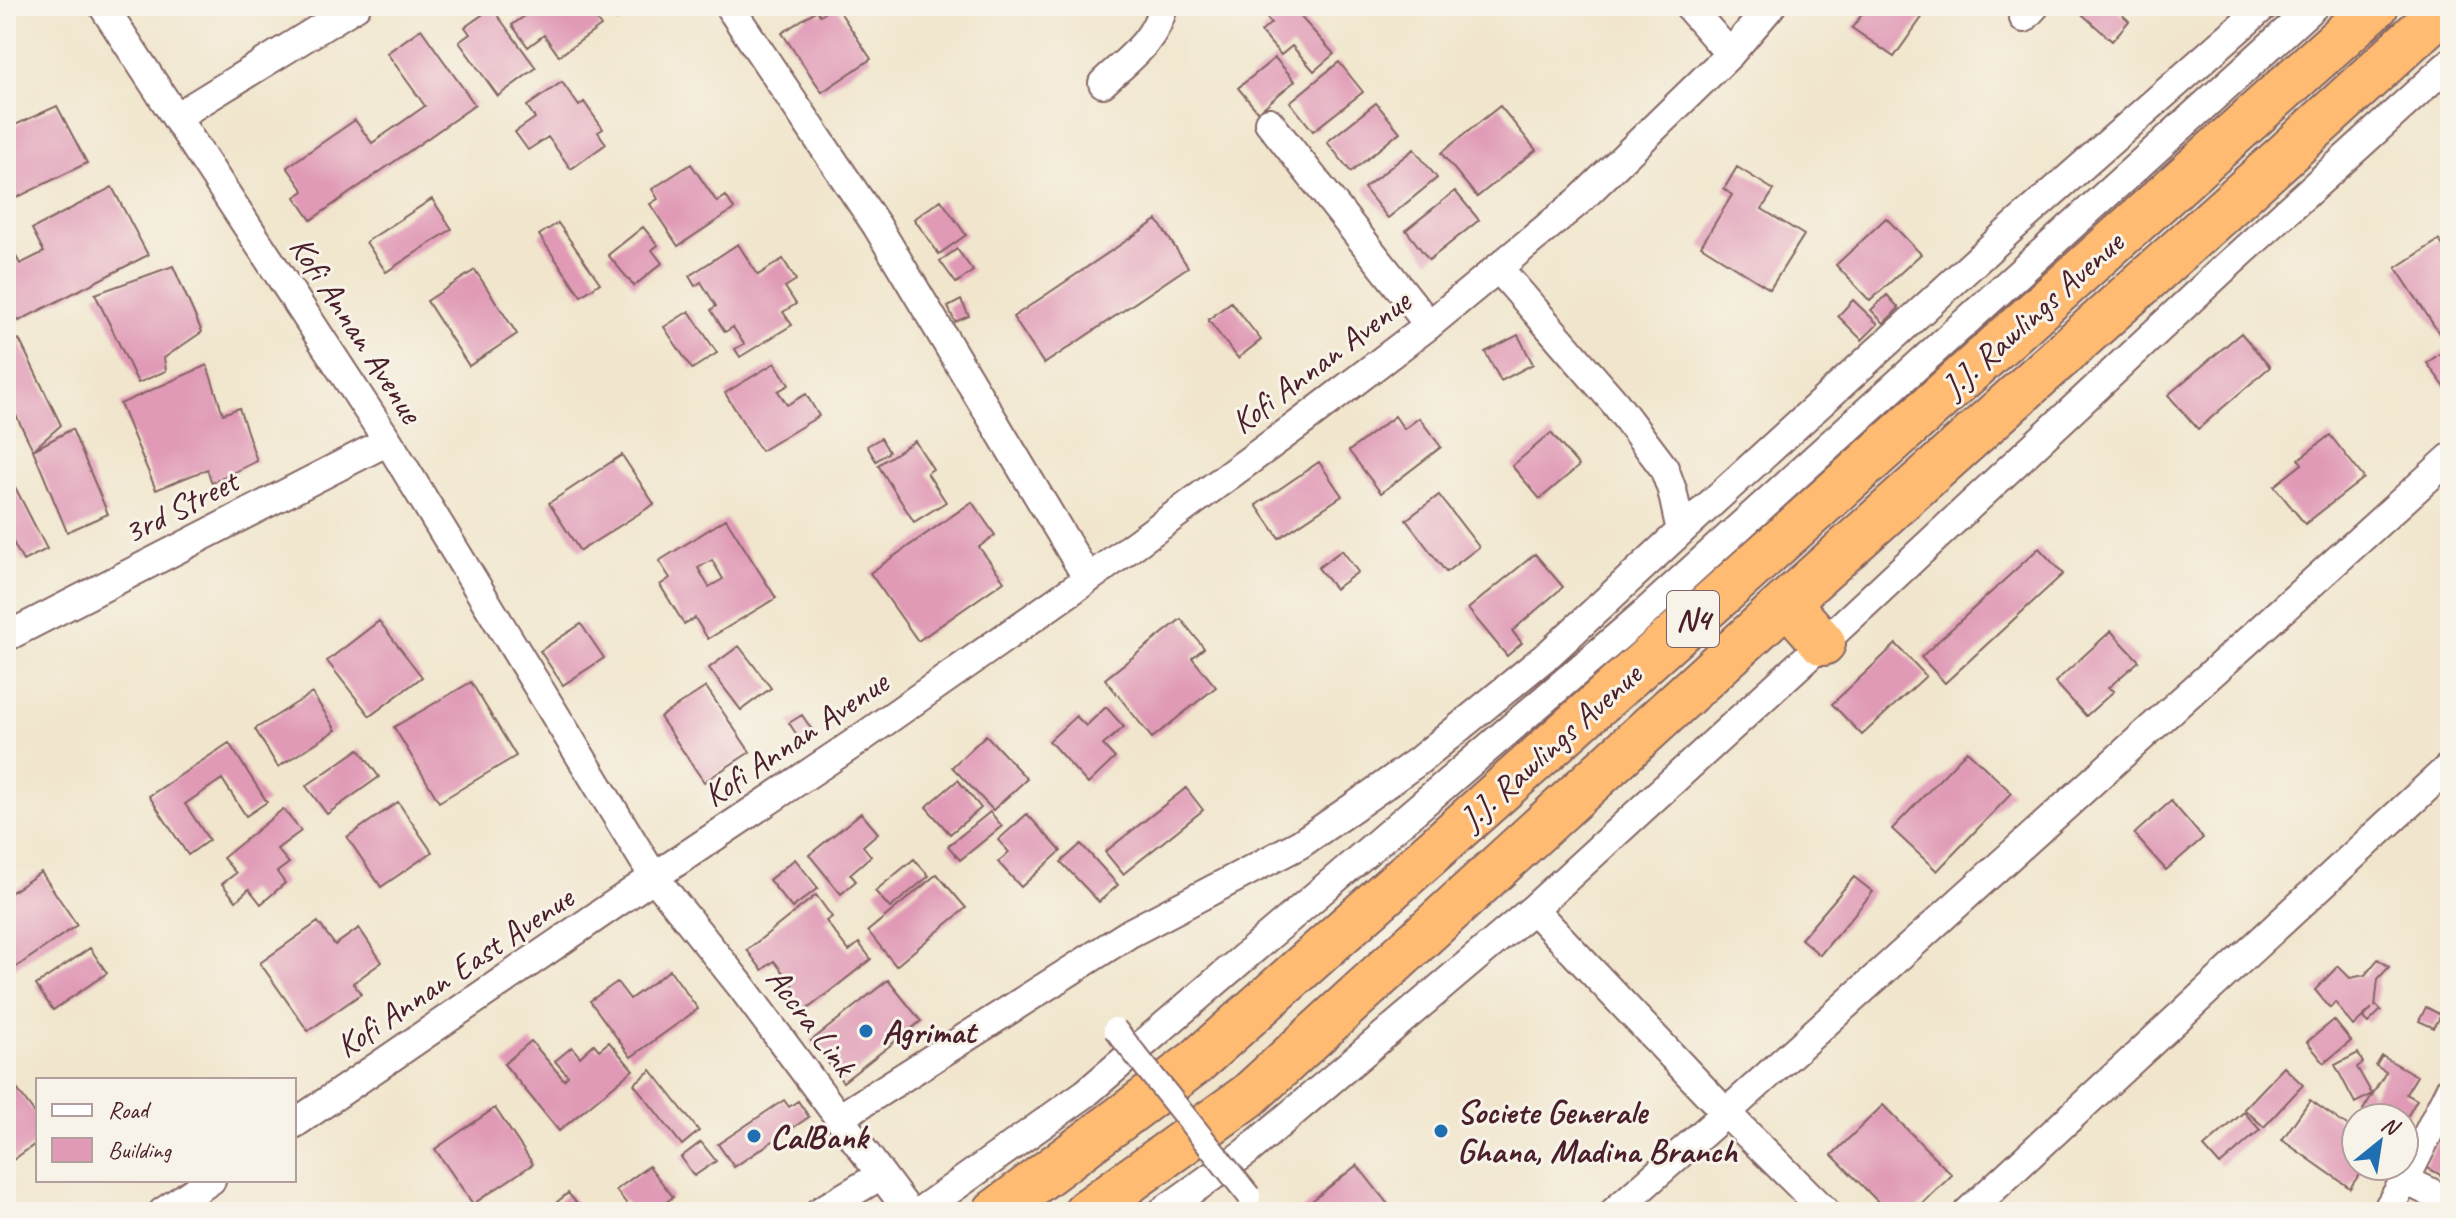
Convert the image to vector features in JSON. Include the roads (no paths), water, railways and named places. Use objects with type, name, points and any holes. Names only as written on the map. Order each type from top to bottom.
[{"type":"highway","name":"J.J. Rawlings Avenue","points":[[995,1212],[1196,1062],[1714,551],[2376,6]]},
{"type":"highway","name":"J.J. Rawlings Avenue","points":[[1086,1212],[1248,1096],[1787,602],[2447,6]]},
{"type":"highway","points":[[1787,602],[1823,643]]},
{"type":"street","name":"Kofi Annan Avenue","points":[[103,6],[388,441],[654,877],[850,746],[1088,579],[1429,325],[1580,200],[1730,54],[1771,6]]},
{"type":"street","points":[[176,117],[356,6]]},
{"type":"street","points":[[729,6],[877,226],[1088,579]]},
{"type":"street","points":[[1103,83],[1143,48],[1163,6]]},
{"type":"street","points":[[1688,6],[1730,54]]},
{"type":"street","points":[[839,1118],[1130,933],[1300,844],[1417,762],[1550,653],[1714,551],[2011,229],[2264,6]]},
{"type":"street","points":[[919,1212],[1086,1093],[1626,630],[2314,6]]},
{"type":"street","points":[[1162,1212],[1245,1153],[1533,909],[2221,271],[2450,63]]},
{"type":"street","points":[[1269,122],[1429,325]]},
{"type":"street","points":[[1499,269],[1615,403],[1664,468],[1672,490],[1714,551]]},
{"type":"street","name":"3rd Street","points":[[6,637],[388,441]]},
{"type":"street","points":[[1614,1212],[2450,458]]},
{"type":"street","points":[[1968,1212],[2450,766]]},
{"type":"street","name":"Accra Link","points":[[654,877],[741,986],[909,1212]]},
{"type":"street","name":"Kofi Annan East Avenue","points":[[296,1123],[654,877]]},
{"type":"street","points":[[1533,909],[1726,1113],[1826,1212]]},
{"type":"street","points":[[1115,1029],[1249,1196]]},
{"type":"street","points":[[2420,1150],[2450,1089]]},
{"type":"street","points":[[819,1212],[881,1175]]},
{"type":"street","points":[[163,1212],[208,1182]]},
{"type":"street","points":[[2386,1212],[2404,1182]]},
{"type":"street","points":[[2409,1182],[2450,1202]]},
{"type":"place","name":"Agrimat","points":[[866,1031]]},
{"type":"place","name":"Societe Generale Ghana, Madina Branch","points":[[1441,1131]]},
{"type":"place","name":"CalBank","points":[[754,1136]]}]
